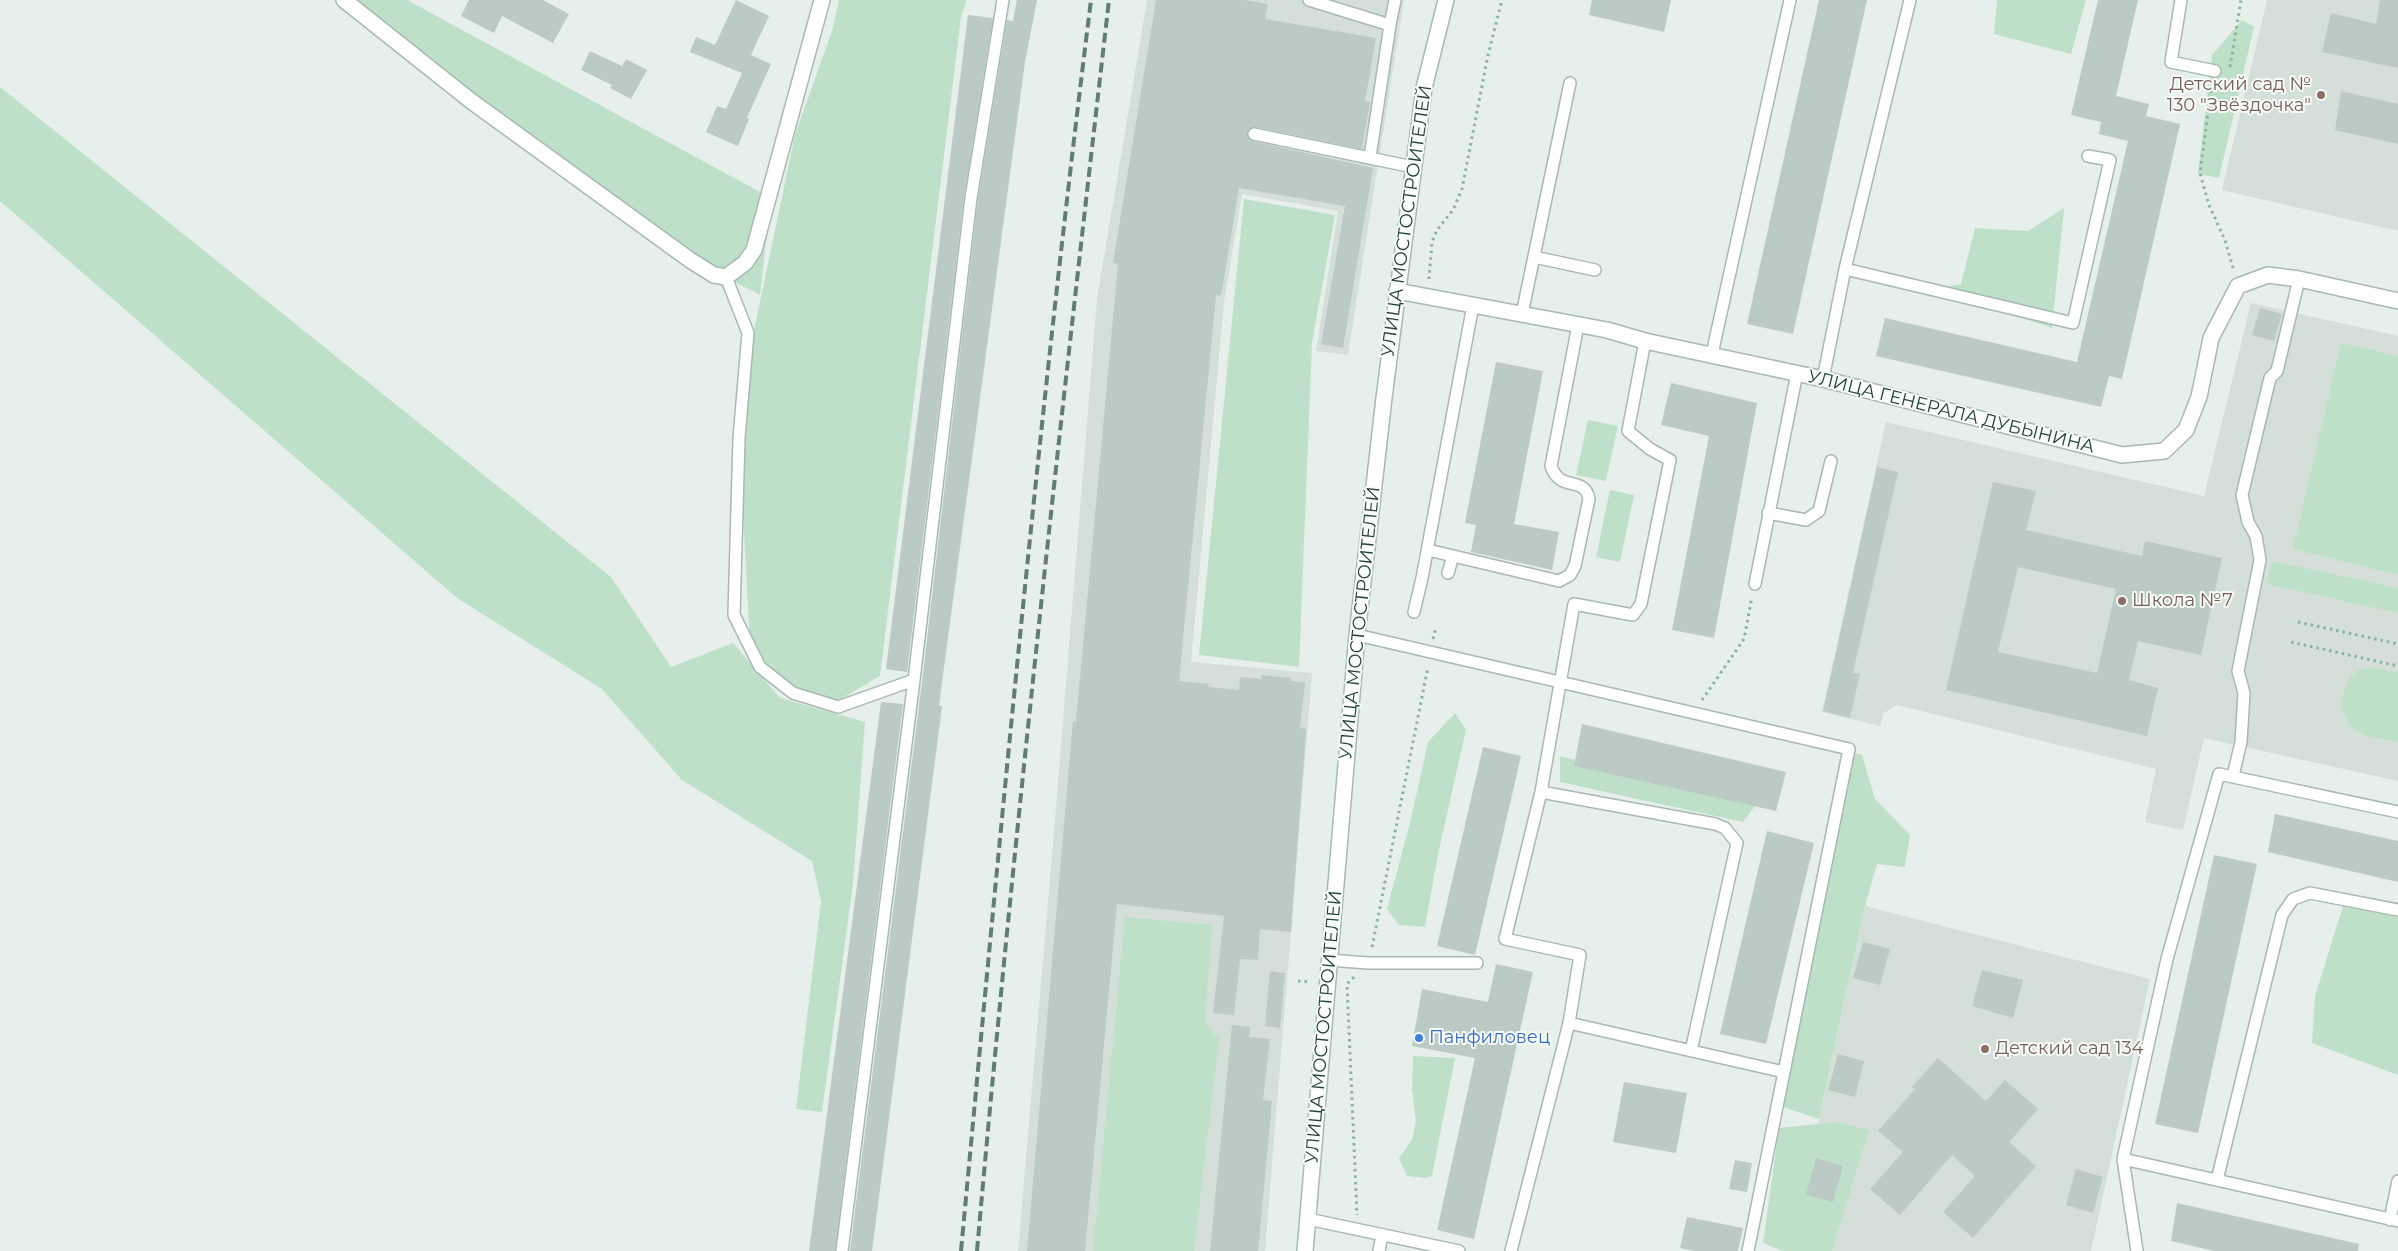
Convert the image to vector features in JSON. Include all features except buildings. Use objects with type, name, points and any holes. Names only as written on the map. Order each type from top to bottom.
[{"type":"street","points":[[344,0],[471,101],[690,260],[714,275],[726,277],[745,263],[754,250],[822,0]]},
{"type":"street","name":"УЛИЦА МОСТОСТРОИТЕЛЕЙ","points":[[1305,1251],[1357,635],[1397,291],[1424,88],[1446,0]]},
{"type":"street","points":[[2238,286],[2268,275],[2299,279],[2398,302]]},
{"type":"street","name":"УЛИЦА ГЕНЕРАЛА ДУБЫНИНА","points":[[1397,291],[1578,325],[1797,373],[2122,455],[2164,451],[2186,430],[2199,398],[2211,338],[2238,286]]},
{"type":"lane","points":[[842,1251],[914,680],[971,198],[1003,0]]},
{"type":"lane","points":[[1309,0],[1390,25]]},
{"type":"lane","points":[[1370,157],[1395,0]]},
{"type":"lane","points":[[1712,354],[1790,0]]},
{"type":"lane","points":[[1823,379],[1845,269],[1910,0]]},
{"type":"lane","points":[[2181,0],[2171,62],[2220,74]]},
{"type":"lane","points":[[1522,314],[1570,83]]},
{"type":"lane","points":[[1254,134],[1414,166]]},
{"type":"lane","points":[[1845,269],[2073,323],[2110,160],[2088,156]]},
{"type":"lane","points":[[1534,257],[1595,270]]},
{"type":"lane","points":[[726,277],[748,333],[739,438],[734,615],[760,667],[793,693],[838,707],[914,680]]},
{"type":"lane","points":[[2233,776],[2241,742],[2244,693],[2238,671],[2260,560],[2256,536],[2248,522],[2242,494],[2270,378],[2277,371],[2299,279]]},
{"type":"lane","points":[[1414,612],[1428,550],[1473,305]]},
{"type":"lane","points":[[1428,550],[1559,580],[1570,575],[1575,566],[1589,499],[1588,491],[1576,484],[1563,482],[1554,475],[1551,466],[1578,325]]},
{"type":"lane","points":[[1511,1251],[1569,1023],[1580,955],[1505,939],[1541,792],[1574,604],[1633,615],[1641,604],[1670,460],[1650,450],[1628,430],[1646,341]]},
{"type":"lane","points":[[1755,584],[1797,373]]},
{"type":"lane","points":[[1768,513],[1806,520],[1819,511],[1831,461]]},
{"type":"lane","points":[[1448,573],[1453,556]]},
{"type":"lane","points":[[1357,635],[1849,749],[1748,1251]]},
{"type":"lane","points":[[2137,1251],[2123,1159],[2167,960],[2220,774],[2398,812]]},
{"type":"lane","points":[[1541,792],[1715,824],[1725,828],[1737,843],[1691,1051]]},
{"type":"lane","points":[[2217,1180],[2282,916],[2293,898],[2310,893],[2398,910]]},
{"type":"lane","points":[[1329,960],[1368,963],[1477,963]]},
{"type":"lane","points":[[1569,1023],[1784,1072]]},
{"type":"lane","points":[[2123,1159],[2394,1220],[2398,1181]]},
{"type":"lane","points":[[1308,1219],[1459,1251]]},
{"type":"lane","points":[[1379,1251],[1382,1235]]},
{"type":"path","points":[[1427,296],[1432,242],[1437,230],[1454,210],[1462,189],[1488,55],[1502,0]]},
{"type":"path","points":[[2238,286],[2225,240],[2209,205],[2200,172],[2211,90],[2220,74],[2230,66],[2241,0]]},
{"type":"path","points":[[1694,712],[1744,639],[1755,584]]},
{"type":"path","points":[[2298,622],[2398,644]]},
{"type":"path","points":[[2291,642],[2398,666]]},
{"type":"path","points":[[1357,1229],[1347,984],[1368,963],[1431,652]]},
{"type":"shaded area","points":[[1147,0],[1404,0],[1348,355],[1316,351],[1338,211],[1242,194],[1224,302],[1191,662],[1312,673],[1265,1251],[1018,1251],[1097,299]]},
{"type":"shaded area","name":"Детский сад № 130 \"Звёздочка\"","points":[[2267,0],[2398,0],[2398,231],[2222,190]]},
{"type":"shaded area","name":"Школа №7","points":[[2251,303],[2398,336],[2398,781],[2204,738],[2183,830],[2145,822],[2156,769],[1897,705],[1884,713],[1880,726],[1822,712],[1886,422],[2204,496]]},
{"type":"shaded area","name":"Детский сад 134","points":[[1865,906],[2150,979],[2091,1251],[1809,1251],[1792,1247]]},
{"type":"green space","points":[[339,0],[407,0],[771,198],[760,295],[714,271]]},
{"type":"green space","points":[[839,0],[967,0],[961,17],[880,676],[829,706],[751,662],[742,496],[753,335],[795,135],[832,31]]},
{"type":"green space","points":[[1997,0],[2086,0],[2071,54],[1994,34]]},
{"type":"green space","points":[[2242,20],[2254,27],[2219,178],[2198,174],[2212,55]]},
{"type":"green space","points":[[0,87],[611,577],[671,667],[733,643],[780,698],[865,722],[853,884],[822,1112],[796,1109],[821,901],[812,861],[682,780],[602,689],[457,598],[0,201]]},
{"type":"green space","points":[[1244,199],[1335,215],[1312,343],[1299,667],[1199,655]]},
{"type":"green space","points":[[2064,208],[2052,328],[1933,289],[1961,284],[1975,228],[2028,231]]},
{"type":"green space","points":[[2341,343],[2398,356],[2398,575],[2293,549]]},
{"type":"green space","points":[[1588,420],[1618,426],[1606,481],[1576,475]]},
{"type":"green space","points":[[1610,490],[1634,495],[1620,562],[1596,557]]},
{"type":"green space","points":[[2272,561],[2398,588],[2398,613],[2267,584]]},
{"type":"green space","points":[[2371,667],[2398,673],[2398,742],[2360,733],[2346,719],[2343,696],[2348,681],[2357,671]]},
{"type":"green space","points":[[1455,713],[1466,730],[1438,854],[1425,927],[1399,925],[1387,909],[1410,823],[1428,742]]},
{"type":"green space","points":[[1851,752],[1862,755],[1875,799],[1910,835],[1905,867],[1877,864],[1865,906],[1819,1119],[1783,1107]]},
{"type":"green space","points":[[1560,756],[1755,806],[1743,822],[1560,782]]},
{"type":"green space","points":[[2344,903],[2398,914],[2398,1075],[2312,1043],[2315,996]]},
{"type":"green space","points":[[1125,917],[1212,925],[1205,1022],[1219,1040],[1194,1251],[1093,1251]]},
{"type":"green space","points":[[1413,1056],[1455,1058],[1432,1176],[1426,1178],[1407,1176],[1399,1158],[1412,1140],[1416,1121],[1412,1090]]},
{"type":"green space","points":[[1838,1122],[1869,1130],[1832,1251],[1783,1251],[1763,1243],[1779,1128]]},
{"type":"railway","points":[[961,1251],[1037,469],[1091,0]]},
{"type":"railway","points":[[977,1251],[1022,781],[1109,0]]},
{"type":"place","name":"Детский сад № 130 \"Звёздочка\"","points":[[2321,95]]},
{"type":"place","name":"Школа №7","points":[[2122,601]]},
{"type":"place","name":"Панфиловец","points":[[1419,1038]]},
{"type":"place","name":"Детский сад 134","points":[[1985,1049]]}]
